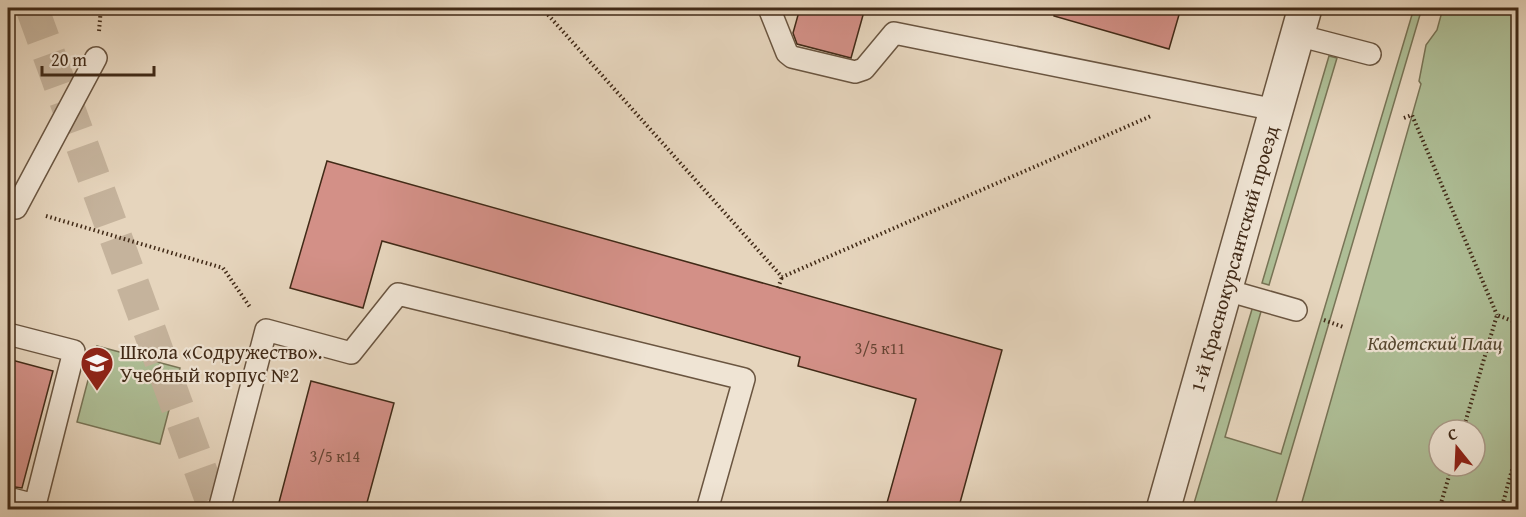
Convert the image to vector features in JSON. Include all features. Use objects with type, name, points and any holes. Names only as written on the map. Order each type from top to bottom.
[{"type":"street","name":"1-й Краснокурсантский проезд","points":[[1162,510],[1301,21]]},
{"type":"lane","points":[[769,8],[787,53],[792,57],[855,72],[864,69],[894,33],[1276,110]]},
{"type":"lane","points":[[1301,21],[1370,54]]},
{"type":"lane","points":[[12,207],[96,58]]},
{"type":"lane","points":[[1226,290],[1296,310]]},
{"type":"lane","points":[[219,510],[266,330],[351,353],[398,294],[744,379],[707,510]]},
{"type":"lane","points":[[8,334],[74,351],[35,505],[8,498]]},
{"type":"path","points":[[542,8],[782,277]]},
{"type":"path","points":[[778,288],[782,277],[1201,94]]},
{"type":"path","points":[[1404,118],[1412,115],[1497,315],[1467,418]]},
{"type":"path","points":[[12,207],[223,268],[266,330]]},
{"type":"path","points":[[1497,315],[1518,323]]},
{"type":"path","points":[[1501,510],[1518,448]]},
{"type":"path","points":[[1439,510],[1448,478]]},
{"type":"green space","points":[[1414,8],[1422,8],[1274,509],[1192,510],[1253,306],[1262,308],[1225,437],[1281,454]]},
{"type":"green space","name":"Кадетский Плац","points":[[1443,8],[1518,8],[1518,509],[1300,509],[1421,84],[1419,81],[1426,45],[1437,30]]},
{"type":"green space","points":[[1329,56],[1337,58],[1269,285],[1262,283]]},
{"type":"green space","points":[[97,346],[180,368],[160,444],[77,422]]},
{"type":"building","points":[[800,8],[865,8],[851,58],[797,44],[793,33]]},
{"type":"building","points":[[1055,8],[1181,8],[1169,49],[1054,16]]},
{"type":"building","points":[[327,161],[1002,350],[958,510],[885,510],[916,399],[798,366],[800,357],[382,241],[363,308],[290,288]]},
{"type":"building","points":[[8,359],[53,371],[22,488],[8,486]]},
{"type":"building","points":[[311,381],[394,403],[365,510],[277,510]]},
{"type":"tunnel","points":[[32,8],[215,510]]},
{"type":"place","name":"Школа «Содружество». Учебный корпус №2","points":[[97,392]]}]
